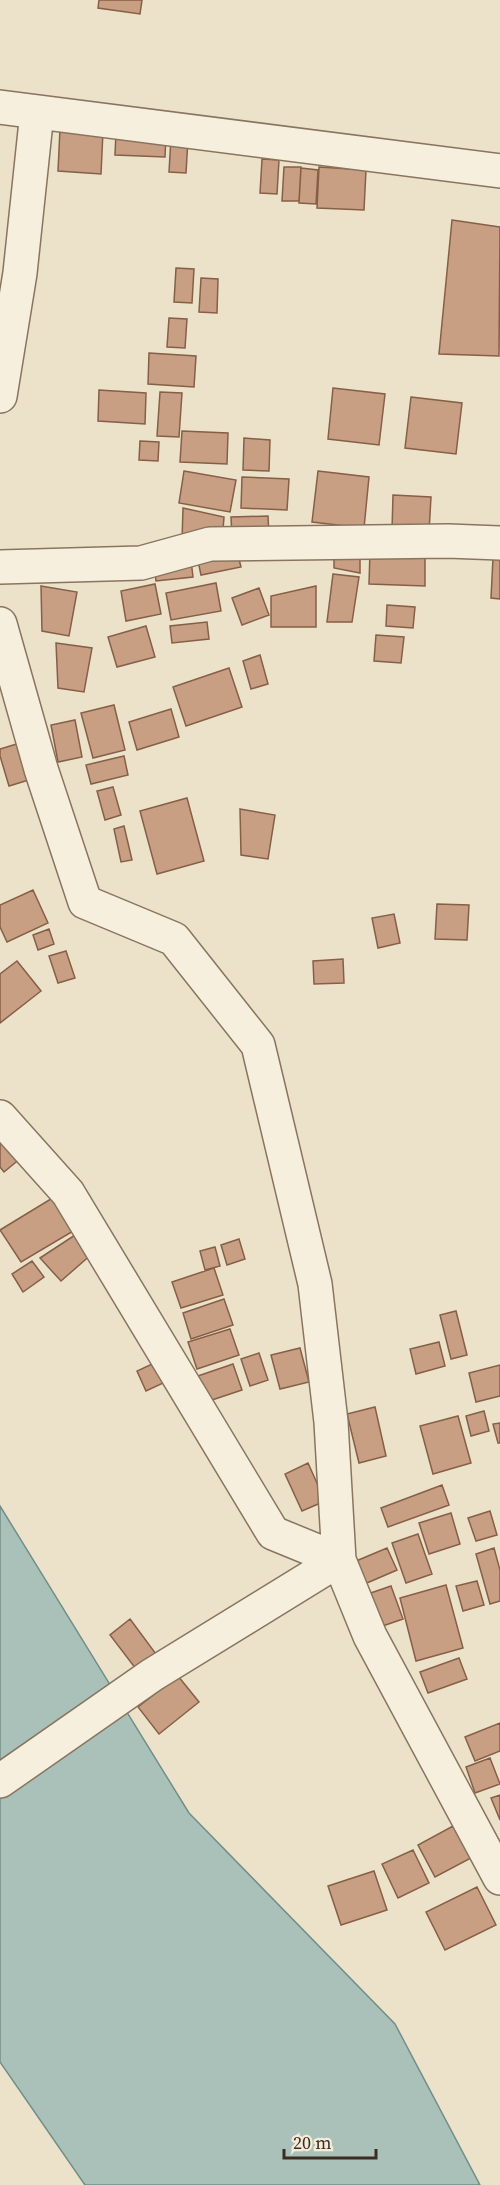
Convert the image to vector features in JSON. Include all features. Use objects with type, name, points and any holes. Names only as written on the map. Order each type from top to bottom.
[{"type":"street","points":[[0,107],[500,171]]},
{"type":"street","points":[[0,396],[20,273],[37,112]]},
{"type":"street","points":[[0,567],[141,563],[210,544],[448,541],[500,543]]},
{"type":"street","points":[[0,624],[41,769],[85,902],[174,939],[258,1045],[315,1284],[331,1422],[339,1560],[370,1636],[500,1878]]},
{"type":"street","points":[[0,1117],[68,1193],[273,1533],[339,1560]]},
{"type":"street","points":[[0,1781],[152,1675],[339,1560]]},
{"type":"water","points":[[0,1506],[189,1813],[395,2024],[480,2185],[85,2185],[0,2062]]},
{"type":"building","points":[[99,0],[142,0],[140,14],[98,8]]},
{"type":"building","points":[[60,129],[103,131],[101,174],[58,171]]},
{"type":"building","points":[[116,132],[166,135],[165,157],[115,155]]},
{"type":"building","points":[[171,138],[188,139],[186,173],[169,172]]},
{"type":"building","points":[[262,159],[279,160],[277,194],[260,193]]},
{"type":"building","points":[[284,167],[301,167],[299,201],[282,201]]},
{"type":"building","points":[[319,167],[366,170],[364,210],[317,208]]},
{"type":"building","points":[[301,168],[318,170],[316,204],[299,203]]},
{"type":"building","points":[[452,220],[500,227],[499,356],[439,354]]},
{"type":"building","points":[[176,268],[194,269],[192,303],[174,302]]},
{"type":"building","points":[[201,278],[218,279],[217,313],[199,312]]},
{"type":"building","points":[[169,318],[187,319],[185,348],[167,347]]},
{"type":"building","points":[[149,353],[196,356],[194,387],[148,384]]},
{"type":"building","points":[[333,388],[385,394],[379,445],[328,439]]},
{"type":"building","points":[[99,390],[146,393],[145,424],[98,421]]},
{"type":"building","points":[[160,392],[182,393],[179,437],[157,436]]},
{"type":"building","points":[[411,397],[462,403],[456,454],[405,448]]},
{"type":"building","points":[[182,431],[228,433],[227,464],[180,462]]},
{"type":"building","points":[[244,438],[270,440],[269,471],[243,470]]},
{"type":"building","points":[[140,441],[159,442],[158,461],[139,460]]},
{"type":"building","points":[[184,471],[236,480],[230,512],[179,503]]},
{"type":"building","points":[[318,471],[369,477],[364,528],[312,522]]},
{"type":"building","points":[[242,477],[289,479],[287,510],[241,508]]},
{"type":"building","points":[[393,495],[431,497],[429,532],[392,530]]},
{"type":"building","points":[[183,508],[224,517],[222,542],[182,541]]},
{"type":"building","points":[[268,516],[269,536],[232,537],[231,517]]},
{"type":"building","points":[[236,547],[241,567],[201,575],[197,556]]},
{"type":"building","points":[[334,550],[360,551],[360,573],[334,568]]},
{"type":"building","points":[[370,551],[425,553],[425,586],[369,584]]},
{"type":"building","points":[[493,558],[500,558],[500,599],[491,598]]},
{"type":"building","points":[[191,560],[193,577],[156,581],[154,564]]},
{"type":"building","points":[[333,574],[359,577],[352,622],[327,622]]},
{"type":"building","points":[[216,583],[221,611],[171,620],[166,593]]},
{"type":"building","points":[[155,584],[161,614],[126,621],[121,591]]},
{"type":"building","points":[[41,586],[77,592],[69,636],[42,631]]},
{"type":"building","points":[[316,586],[316,627],[271,627],[271,596]]},
{"type":"building","points":[[259,588],[269,615],[242,625],[232,598]]},
{"type":"building","points":[[387,605],[415,607],[413,628],[386,626]]},
{"type":"building","points":[[207,622],[209,639],[172,643],[170,626]]},
{"type":"building","points":[[146,626],[155,657],[117,667],[108,637]]},
{"type":"building","points":[[376,635],[404,637],[401,663],[374,661]]},
{"type":"building","points":[[56,643],[92,648],[84,692],[58,688]]},
{"type":"building","points":[[260,655],[268,684],[251,689],[243,661]]},
{"type":"building","points":[[229,668],[242,707],[186,726],[173,687]]},
{"type":"building","points":[[114,705],[125,750],[93,758],[81,713]]},
{"type":"building","points":[[171,709],[179,737],[137,750],[129,722]]},
{"type":"building","points":[[75,720],[82,757],[58,762],[51,725]]},
{"type":"building","points":[[20,743],[32,779],[9,786],[0,749]]},
{"type":"building","points":[[124,756],[128,775],[91,784],[86,765]]},
{"type":"building","points":[[113,787],[121,815],[105,820],[97,791]]},
{"type":"building","points":[[187,798],[204,861],[157,874],[140,811]]},
{"type":"building","points":[[240,809],[275,815],[268,859],[241,855]]},
{"type":"building","points":[[124,826],[132,860],[121,862],[114,829]]},
{"type":"building","points":[[33,890],[48,923],[7,942],[0,927],[0,905]]},
{"type":"building","points":[[437,904],[469,905],[467,940],[435,939]]},
{"type":"building","points":[[394,914],[400,943],[378,948],[372,918]]},
{"type":"building","points":[[49,929],[54,944],[38,950],[33,935]]},
{"type":"building","points":[[66,951],[75,978],[58,983],[49,956]]},
{"type":"building","points":[[343,959],[344,983],[314,984],[313,961]]},
{"type":"building","points":[[17,961],[41,991],[0,1023],[0,974]]},
{"type":"building","points":[[0,1113],[39,1143],[4,1172],[0,1167]]},
{"type":"building","points":[[54,1197],[75,1230],[21,1262],[0,1230]]},
{"type":"building","points":[[75,1235],[93,1253],[61,1281],[40,1258]]},
{"type":"building","points":[[239,1239],[245,1259],[227,1265],[221,1245]]},
{"type":"building","points":[[215,1247],[220,1266],[205,1270],[200,1251]]},
{"type":"building","points":[[32,1261],[44,1277],[23,1292],[12,1274]]},
{"type":"building","points":[[214,1268],[223,1295],[181,1308],[172,1282]]},
{"type":"building","points":[[224,1299],[233,1325],[191,1339],[183,1313]]},
{"type":"building","points":[[456,1311],[467,1355],[451,1359],[440,1315]]},
{"type":"building","points":[[230,1329],[239,1355],[197,1369],[188,1342]]},
{"type":"building","points":[[439,1342],[445,1366],[416,1374],[410,1349]]},
{"type":"building","points":[[300,1348],[309,1382],[280,1389],[271,1355]]},
{"type":"building","points":[[259,1353],[268,1380],[250,1386],[241,1359]]},
{"type":"building","points":[[167,1357],[176,1377],[146,1391],[137,1371]]},
{"type":"building","points":[[233,1364],[242,1390],[200,1404],[192,1378]]},
{"type":"building","points":[[500,1365],[500,1396],[476,1402],[469,1373]]},
{"type":"building","points":[[375,1407],[386,1456],[359,1463],[347,1414]]},
{"type":"building","points":[[484,1411],[489,1431],[471,1436],[466,1416]]},
{"type":"building","points":[[458,1416],[471,1463],[433,1474],[420,1426]]},
{"type":"building","points":[[500,1423],[500,1443],[498,1443],[493,1424]]},
{"type":"building","points":[[308,1463],[325,1501],[302,1511],[285,1474]]},
{"type":"building","points":[[442,1485],[449,1505],[388,1527],[381,1508]]},
{"type":"building","points":[[490,1511],[497,1535],[476,1541],[468,1518]]},
{"type":"building","points":[[451,1513],[460,1544],[429,1554],[419,1523]]},
{"type":"building","points":[[418,1534],[432,1574],[406,1583],[392,1543]]},
{"type":"building","points":[[387,1548],[397,1570],[360,1586],[349,1564]]},
{"type":"building","points":[[494,1548],[500,1570],[500,1601],[490,1604],[476,1554]]},
{"type":"building","points":[[477,1581],[484,1605],[463,1611],[456,1586]]},
{"type":"building","points":[[446,1585],[463,1648],[416,1661],[400,1598]]},
{"type":"building","points":[[391,1586],[403,1619],[371,1630],[359,1597]]},
{"type":"building","points":[[130,1619],[156,1654],[136,1669],[110,1635]]},
{"type":"building","points":[[459,1658],[467,1679],[428,1693],[420,1672]]},
{"type":"building","points":[[178,1676],[199,1702],[159,1734],[138,1707]]},
{"type":"building","points":[[500,1723],[500,1751],[475,1761],[465,1737]]},
{"type":"building","points":[[490,1758],[500,1784],[475,1793],[466,1767]]},
{"type":"building","points":[[500,1795],[500,1820],[491,1798]]},
{"type":"building","points":[[453,1826],[471,1858],[435,1877],[418,1845]]},
{"type":"building","points":[[413,1850],[429,1883],[398,1898],[382,1864]]},
{"type":"building","points":[[374,1871],[387,1910],[341,1925],[328,1886]]},
{"type":"building","points":[[477,1887],[496,1925],[445,1950],[426,1912]]}]
